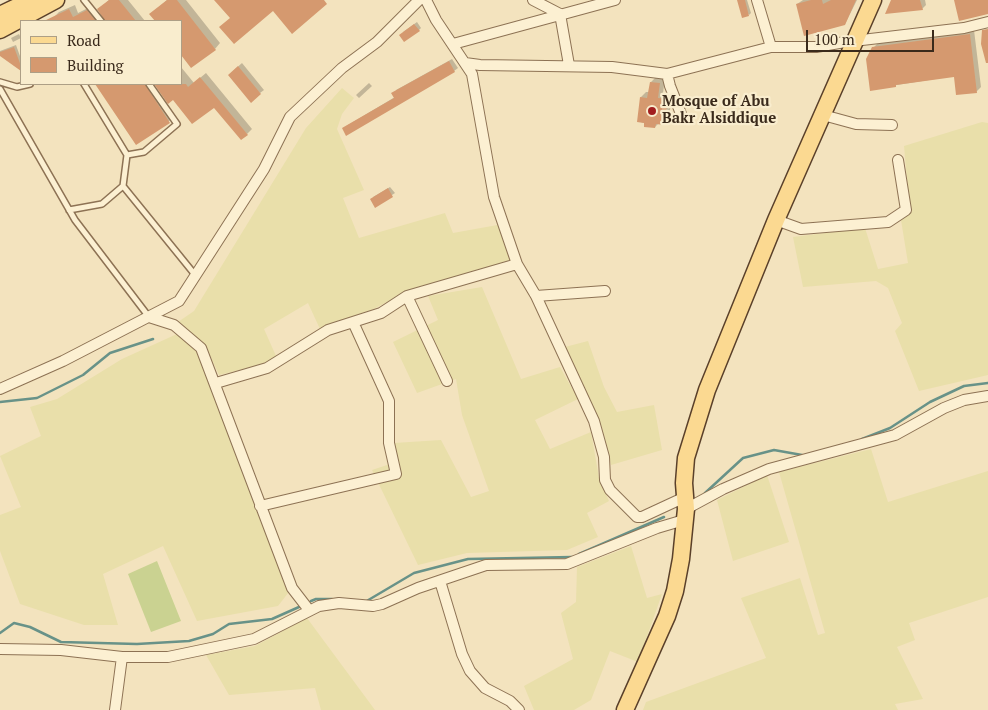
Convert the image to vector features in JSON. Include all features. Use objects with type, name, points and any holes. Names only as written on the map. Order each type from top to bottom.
[{"type":"main road","points":[[0,15],[31,0]]},
{"type":"main road","points":[[0,30],[56,0]]},
{"type":"main road","points":[[625,710],[668,616],[681,559],[686,458],[707,390],[776,220],[873,0]]},
{"type":"street","points":[[0,389],[63,361],[179,301],[264,169],[281,131],[294,111],[342,68],[378,42],[419,0]]},
{"type":"street","points":[[426,0],[436,20],[472,74],[494,197],[517,264],[536,296],[594,421],[604,456],[605,480],[615,497],[624,503],[632,514],[642,517],[684,509]]},
{"type":"street","points":[[533,0],[560,14]]},
{"type":"street","points":[[453,44],[615,0]]},
{"type":"street","points":[[757,0],[771,48]]},
{"type":"street","points":[[560,14],[569,65]]},
{"type":"street","points":[[466,63],[480,65],[612,67],[667,74],[771,48],[816,47],[964,28],[988,22]]},
{"type":"street","points":[[667,74],[683,119]]},
{"type":"street","points":[[823,115],[856,124],[892,125]]},
{"type":"street","points":[[776,220],[801,229],[888,222],[906,210],[898,160]]},
{"type":"street","points":[[216,383],[267,368],[328,330],[381,313],[407,296],[517,264]]},
{"type":"street","points":[[536,296],[604,291]]},
{"type":"street","points":[[407,296],[447,381]]},
{"type":"street","points":[[149,317],[174,325],[201,348],[216,383],[260,506],[292,588],[309,610]]},
{"type":"street","points":[[260,506],[396,474],[389,443],[389,400],[353,322]]},
{"type":"street","points":[[0,649],[60,650],[122,657],[168,656],[254,639],[309,610],[328,604],[373,606],[486,565],[567,564],[657,528],[684,509],[769,469],[895,435],[944,408],[964,400],[988,396]]},
{"type":"street","points":[[440,581],[462,654],[470,670],[485,688],[510,701],[519,710]]},
{"type":"street","points":[[115,710],[122,657]]},
{"type":"lane","points":[[84,0],[100,20]]},
{"type":"lane","points":[[0,82],[18,87],[26,85]]},
{"type":"lane","points":[[69,210],[102,204],[123,186],[127,155],[85,85]]},
{"type":"lane","points":[[127,155],[144,152],[177,124],[149,85]]},
{"type":"lane","points":[[0,89],[69,210],[149,317]]},
{"type":"lane","points":[[123,186],[196,276]]},
{"type":"shaded area","points":[[342,88],[354,98],[342,114],[337,129],[364,190],[343,198],[359,238],[445,213],[453,233],[503,224],[517,262],[406,292],[366,313],[320,329],[308,303],[264,329],[276,356],[268,363],[219,375],[205,345],[178,322],[194,311],[306,128]]},
{"type":"shaded area","points":[[982,122],[988,123],[988,375],[919,391],[895,331],[902,323],[888,288],[876,281],[803,287],[793,237],[865,228],[878,269],[908,263],[901,220],[910,213],[904,146]]},
{"type":"shaded area","points":[[482,287],[521,379],[560,367],[578,399],[535,420],[550,449],[591,432],[599,478],[609,501],[587,513],[598,537],[567,550],[467,553],[418,565],[372,470],[396,462],[394,443],[441,440],[471,497],[489,491],[462,415],[456,379],[417,393],[393,342],[438,320],[428,296]]},
{"type":"shaded area","points":[[177,334],[195,348],[219,403],[292,588],[278,606],[197,621],[163,546],[103,574],[118,625],[84,625],[20,604],[0,551],[0,515],[21,507],[0,456],[41,436],[30,407],[57,399],[122,359]]},
{"type":"shaded area","points":[[588,341],[604,387],[617,412],[654,405],[662,450],[611,465],[602,428],[565,347]]},
{"type":"shaded area","points":[[871,449],[888,502],[988,471],[988,597],[909,623],[915,640],[897,647],[923,699],[895,704],[898,710],[643,710],[646,702],[766,658],[741,598],[800,578],[818,635],[825,633],[779,472]]},
{"type":"shaded area","points":[[767,475],[789,542],[733,561],[717,500]]},
{"type":"shaded area","points":[[631,546],[647,598],[662,594],[638,662],[610,651],[591,700],[574,710],[534,710],[524,686],[573,659],[561,613],[576,602],[577,567]]},
{"type":"shaded area","points":[[307,618],[375,710],[321,710],[315,688],[229,695],[206,655],[255,646]]},
{"type":"green space","points":[[157,561],[181,621],[151,632],[128,574]]},
{"type":"building","points":[[109,0],[119,0],[135,20],[104,20],[97,9]]},
{"type":"building","points":[[167,0],[177,0],[216,50],[191,68],[182,56],[182,20],[154,20],[149,14]]},
{"type":"building","points":[[214,0],[324,0],[327,4],[292,34],[273,11],[234,44],[219,27],[230,18]]},
{"type":"building","points":[[737,0],[745,0],[749,16],[742,18]]},
{"type":"building","points":[[811,0],[822,0],[823,4],[831,0],[856,0],[845,25],[804,36],[796,4]]},
{"type":"building","points":[[891,0],[920,0],[923,10],[885,14]]},
{"type":"building","points":[[954,0],[988,0],[988,14],[959,21]]},
{"type":"building","points":[[69,9],[73,17],[87,10],[95,20],[46,20]]},
{"type":"building","points":[[414,24],[420,31],[404,42],[399,35]]},
{"type":"building","points":[[988,29],[988,63],[986,63],[981,44],[982,30]]},
{"type":"building","points":[[970,34],[977,93],[956,95],[954,77],[896,85],[896,87],[870,91],[866,59],[872,47]]},
{"type":"building","points":[[14,47],[20,63],[20,70],[0,56],[0,52]]},
{"type":"building","points":[[449,61],[455,72],[346,136],[342,128],[394,98],[391,93]]},
{"type":"building","points":[[238,66],[261,94],[251,103],[228,75]]},
{"type":"building","points":[[200,77],[248,135],[241,140],[214,108],[192,124],[173,100],[168,104],[155,85],[186,84],[188,87]]},
{"type":"building","name":"Mosque of Abu Bakr Alsiddique","points":[[650,82],[660,83],[658,98],[668,99],[664,125],[656,124],[655,128],[644,127],[644,123],[637,122],[640,97],[647,98]]},
{"type":"building","points":[[96,85],[146,85],[170,123],[136,145]]},
{"type":"building","points":[[388,188],[393,197],[375,208],[370,199]]},
{"type":"waterway","points":[[0,402],[37,398],[83,375],[110,353],[153,339]]},
{"type":"waterway","points":[[862,439],[890,428],[930,402],[964,386],[988,383]]},
{"type":"waterway","points":[[705,493],[743,458],[774,450],[802,455]]},
{"type":"waterway","points":[[579,554],[664,517]]},
{"type":"waterway","points":[[365,602],[414,573],[468,559],[572,557]]},
{"type":"waterway","points":[[311,601],[316,599],[332,599]]},
{"type":"waterway","points":[[0,633],[14,623],[30,627],[61,642],[137,644],[189,641],[213,634],[229,624],[272,619],[299,607]]},
{"type":"place","name":"Mosque of Abu Bakr Alsiddique","points":[[652,111]]}]
